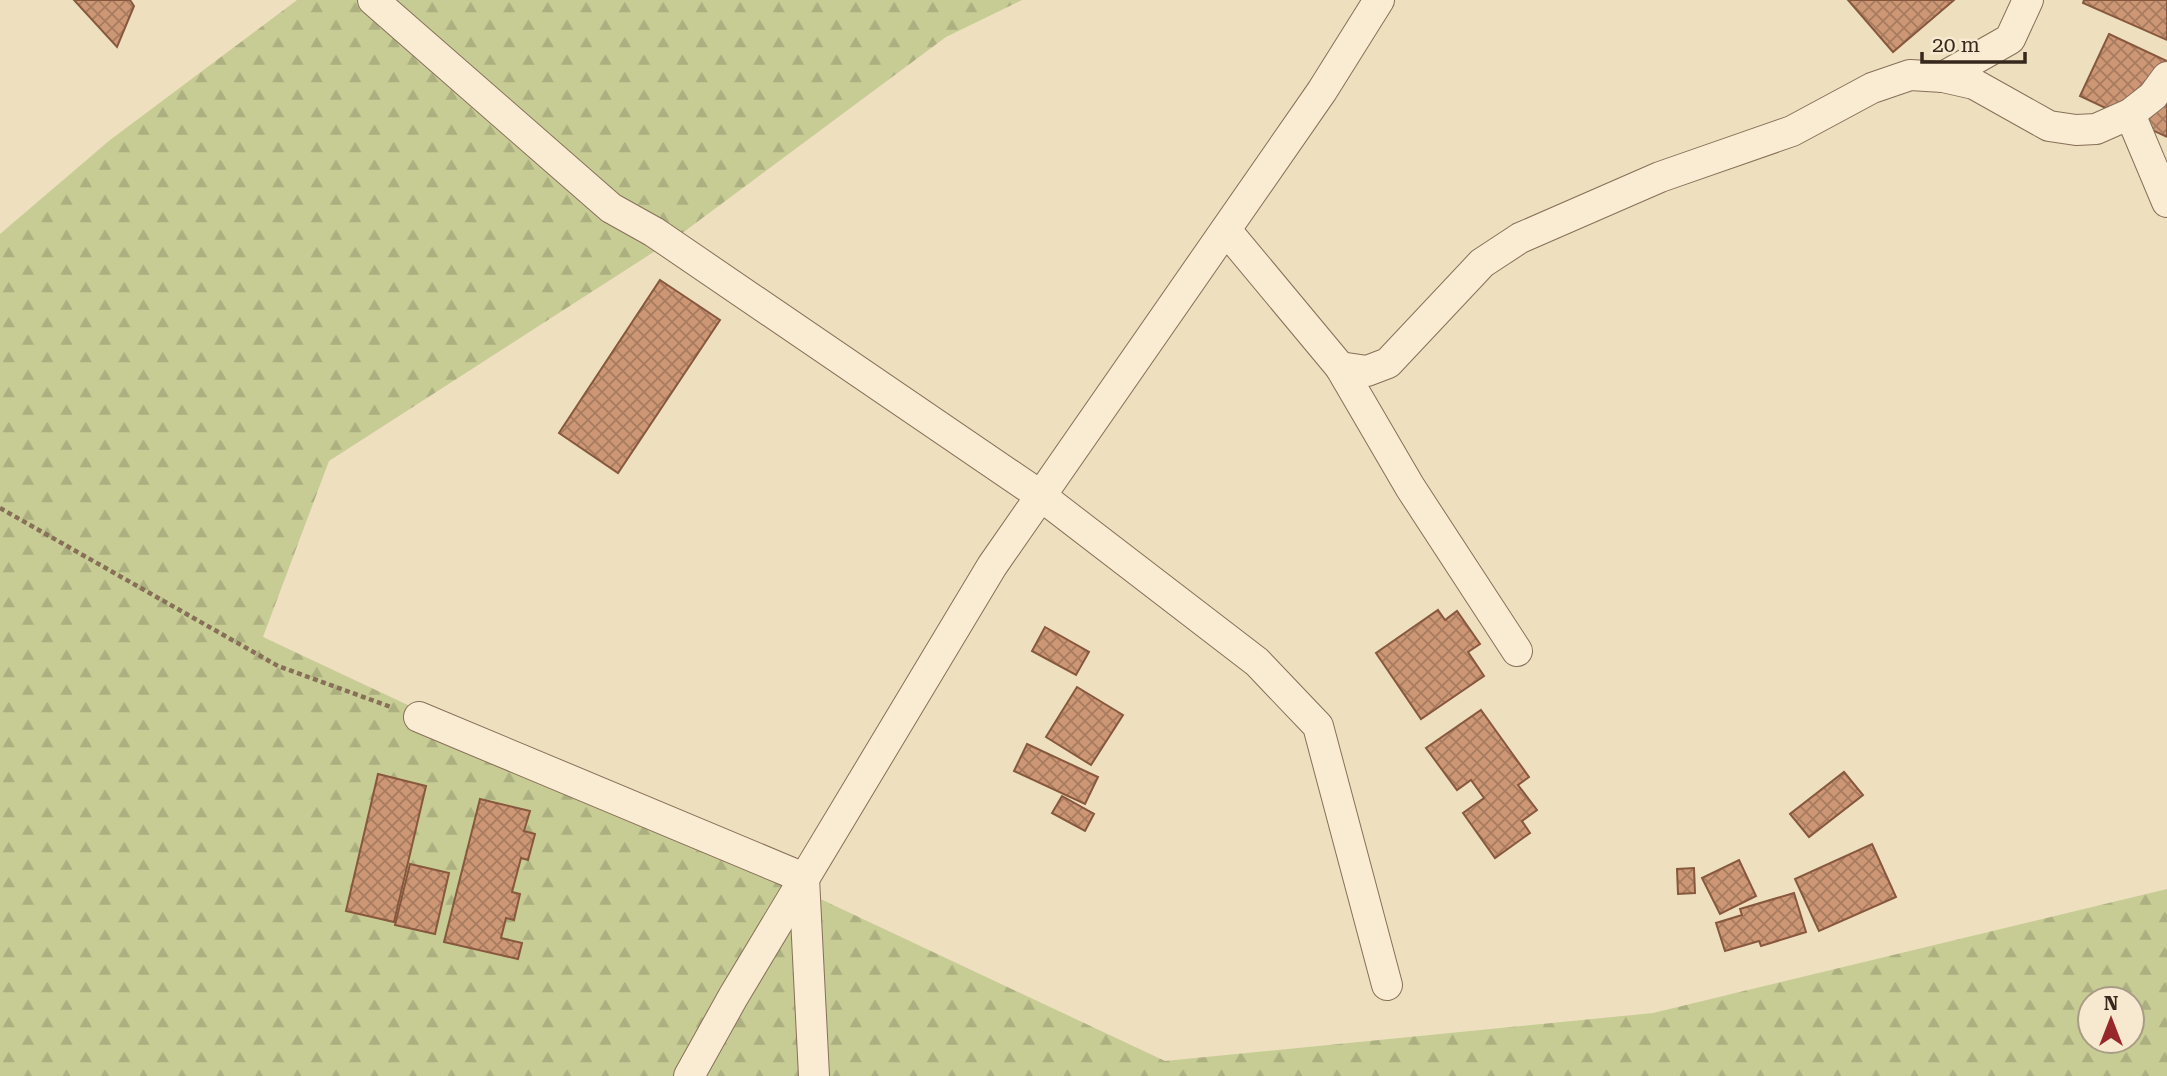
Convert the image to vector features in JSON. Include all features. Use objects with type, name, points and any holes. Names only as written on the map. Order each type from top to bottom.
[{"type":"street","points":[[373,0],[611,208],[665,240],[1041,496],[1258,662],[1318,726],[1387,985]]},
{"type":"street","points":[[689,1076],[733,997],[992,566],[1322,91],[1380,0]]},
{"type":"street","points":[[1943,77],[2010,39],[2028,0]]},
{"type":"street","points":[[1340,367],[1367,371],[1388,363],[1482,263],[1520,238],[1660,177],[1792,131],[1872,88],[1910,75],[1943,77],[1974,84],[2049,126],[2076,130],[2096,129],[2130,114],[2153,96],[2167,77]]},
{"type":"street","points":[[2130,114],[2167,202]]},
{"type":"street","points":[[1226,230],[1340,367],[1410,487],[1517,650]]},
{"type":"street","points":[[419,717],[804,878]]},
{"type":"street","points":[[804,878],[814,1076]]},
{"type":"path","points":[[0,508],[278,666],[419,717]]},
{"type":"green space","points":[[297,0],[1022,0],[946,37],[677,237],[329,461],[263,637],[1165,1061],[1653,1013],[2167,889],[2167,1076],[0,1076],[0,234],[110,140]]},
{"type":"building","points":[[74,0],[130,0],[134,6],[117,47]]},
{"type":"building","points":[[1848,0],[1954,0],[1893,52]]},
{"type":"building","points":[[2084,0],[2167,0],[2167,40],[2083,3]]},
{"type":"building","points":[[2109,34],[2167,61],[2167,137],[2080,96]]},
{"type":"building","points":[[660,280],[720,320],[618,473],[559,433]]},
{"type":"building","points":[[1438,610],[1445,620],[1457,611],[1480,644],[1468,652],[1484,676],[1421,719],[1376,653]]},
{"type":"building","points":[[1045,627],[1089,652],[1076,675],[1032,651]]},
{"type":"building","points":[[1077,687],[1123,715],[1091,765],[1046,737]]},
{"type":"building","points":[[1481,710],[1529,777],[1518,785],[1537,810],[1522,821],[1530,833],[1495,858],[1463,813],[1484,798],[1471,780],[1457,790],[1426,748]]},
{"type":"building","points":[[1027,744],[1098,777],[1085,804],[1014,771]]},
{"type":"building","points":[[1844,772],[1863,795],[1809,837],[1790,814]]},
{"type":"building","points":[[378,774],[426,786],[394,922],[346,911]]},
{"type":"building","points":[[1062,796],[1094,814],[1085,831],[1052,813]]},
{"type":"building","points":[[480,799],[530,811],[524,831],[535,834],[528,860],[521,858],[512,892],[520,894],[514,920],[506,918],[501,938],[522,943],[518,959],[444,942]]},
{"type":"building","points":[[1872,844],[1896,897],[1819,931],[1795,879]]},
{"type":"building","points":[[1739,860],[1756,896],[1720,914],[1702,878]]},
{"type":"building","points":[[410,864],[449,873],[435,934],[395,925]]},
{"type":"building","points":[[1694,868],[1695,893],[1678,894],[1677,869]]},
{"type":"building","points":[[1794,893],[1806,932],[1761,946],[1759,941],[1725,951],[1716,923],[1742,915],[1740,909]]}]
